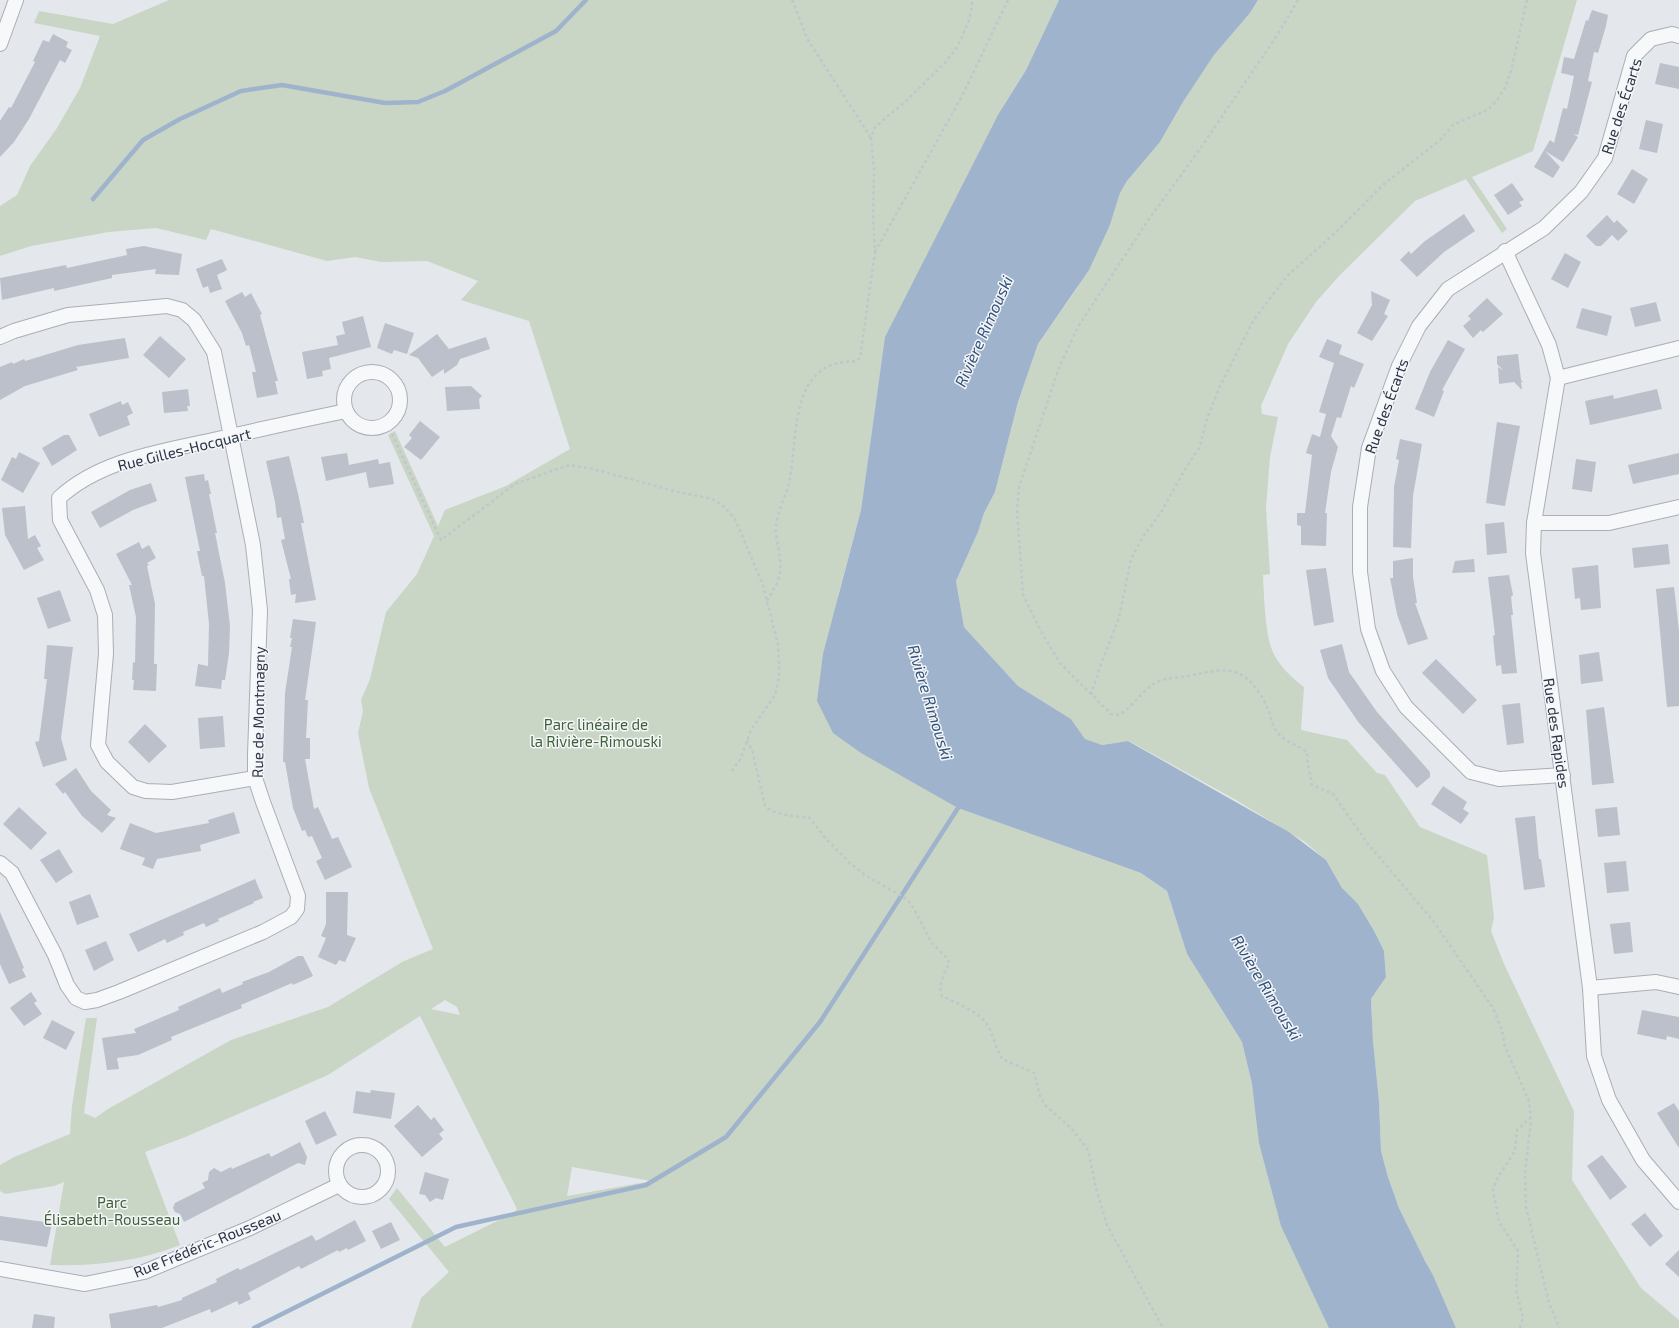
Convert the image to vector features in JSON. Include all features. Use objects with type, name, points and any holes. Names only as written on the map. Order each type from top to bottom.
[{"type":"street","points":[[0,44],[16,0]]},
{"type":"street","name":"Rue des Écarts","points":[[1563,775],[1499,779],[1471,772],[1406,707],[1382,671],[1368,630],[1360,572],[1360,507],[1369,448],[1399,366],[1420,326],[1448,290],[1505,251],[1544,228],[1581,192],[1605,158],[1634,56],[1651,39],[1672,34],[1679,36]]},
{"type":"street","name":"Rue des Rapides","points":[[1505,251],[1549,345],[1558,378],[1534,523],[1533,553],[1590,988],[1594,1056],[1609,1100],[1643,1160],[1679,1202]]},
{"type":"street","name":"Rue de Montmagny","points":[[0,337],[14,331],[68,315],[166,306],[182,310],[194,320],[214,352],[253,545],[260,610],[255,778],[298,896],[297,909],[291,917],[263,932],[97,1000],[85,1002],[76,998],[67,985],[55,955],[12,873],[0,863]]},
{"type":"street","points":[[1558,378],[1679,348]]},
{"type":"street","points":[[374,372],[384,375],[391,380],[397,388],[400,397],[399,406],[395,415],[387,423],[376,427],[364,427],[353,421],[346,411],[344,402],[345,392],[349,384],[356,377],[365,373],[374,372]]},
{"type":"street","name":"Rue Gilles-Hocquart","points":[[255,778],[172,792],[146,791],[133,787],[107,762],[98,745],[106,654],[105,615],[97,590],[60,520],[58,507],[59,498],[72,486],[94,473],[151,454],[346,411]]},
{"type":"street","points":[[1534,523],[1609,523],[1679,507]]},
{"type":"street","points":[[1590,988],[1656,982],[1679,987]]},
{"type":"street","name":"Rue Frédéric-Rousseau","points":[[0,1269],[85,1284],[144,1272],[250,1228],[339,1185]]},
{"type":"path","points":[[767,601],[780,578],[781,566],[775,526],[790,480],[795,431],[802,401],[806,391],[821,370],[843,362],[857,361],[860,358],[875,252],[873,215],[874,169],[871,138],[808,40],[792,0]]},
{"type":"path","points":[[871,138],[876,127],[906,101],[943,65],[958,46],[969,20],[973,0]]},
{"type":"path","points":[[875,252],[962,96],[1008,0]]},
{"type":"path","points":[[1298,0],[1278,34],[1202,146],[1128,250],[1079,325],[1055,380],[1019,487],[1017,510],[1023,595],[1042,633],[1060,663],[1106,709],[1118,715],[1125,712],[1142,693],[1157,682],[1219,669],[1233,671],[1253,685],[1268,708],[1270,720],[1278,732],[1288,742],[1299,746],[1307,752],[1312,785],[1332,794],[1368,844],[1434,922],[1493,1008],[1502,1030],[1505,1047],[1529,1101],[1530,1117],[1525,1174],[1526,1207],[1549,1303],[1559,1328]]},
{"type":"path","points":[[1091,695],[1101,664],[1120,618],[1131,559],[1143,537],[1162,511],[1200,446],[1206,421],[1220,386],[1253,321],[1288,276],[1333,235],[1384,184],[1440,140],[1453,126],[1477,116],[1489,109],[1497,100],[1505,88],[1511,71],[1528,0]]},
{"type":"path","points":[[387,423],[441,540],[516,484],[569,465],[593,469],[678,492],[712,499],[722,505],[735,519],[763,585],[778,645],[779,677],[775,695],[751,730],[740,760],[730,773]]},
{"type":"path","points":[[748,740],[752,750],[765,806],[769,810],[779,813],[810,818],[826,839],[850,863],[865,875],[907,899],[914,909],[931,942],[947,958],[949,963],[940,991],[942,996],[982,1018],[990,1030],[1002,1057],[1007,1062],[1018,1065],[1034,1073],[1040,1096],[1046,1106],[1071,1128],[1088,1150],[1096,1188],[1107,1225],[1163,1328]]},
{"type":"path","points":[[1520,1328],[1523,1317],[1516,1290],[1518,1251],[1499,1222],[1493,1190],[1498,1177],[1515,1152],[1517,1130],[1530,1117]]},
{"type":"green space","name":"Parc linéaire de la Rivière-Rimouski","points":[[169,0],[1059,0],[1026,70],[1008,99],[885,350],[880,374],[861,510],[838,596],[1084,853],[1141,873],[1167,891],[1187,954],[1242,1042],[1252,1084],[1257,1120],[1337,1328],[411,1328],[421,1298],[449,1272],[389,1199],[397,1188],[445,1247],[513,1213],[517,1209],[420,1016],[328,1075],[183,1138],[145,1152],[180,1245],[164,1251],[116,1262],[84,1265],[50,1265],[64,1182],[54,1186],[5,1194],[0,1191],[0,1165],[14,1157],[70,1134],[72,1106],[86,1018],[97,1018],[84,1113],[95,1118],[108,1109],[231,1040],[328,1007],[402,962],[433,949],[369,788],[358,733],[363,711],[361,700],[370,679],[386,612],[417,574],[434,536],[388,435],[395,431],[438,526],[445,510],[506,486],[570,449],[529,321],[461,300],[478,281],[427,261],[381,262],[355,257],[327,261],[211,229],[206,240],[156,228],[109,232],[31,246],[0,256],[0,206],[17,195],[30,166],[57,128],[80,88],[100,36],[34,23],[39,11],[113,24]],"holes":[[[445,1000],[457,1007],[460,1015],[431,1009]],[[572,1167],[651,1181],[652,1181],[567,1196]]]},
{"type":"green space","points":[[1258,0],[1577,0],[1533,151],[1472,177],[1507,229],[1502,233],[1466,179],[1415,201],[1339,276],[1316,302],[1288,344],[1261,406],[1262,414],[1278,417],[1270,457],[1266,508],[1270,574],[1263,575],[1264,603],[1266,623],[1272,650],[1286,671],[1304,687],[1301,730],[1347,740],[1377,773],[1385,775],[1420,827],[1487,855],[1494,918],[1491,931],[1504,964],[1574,1111],[1572,1180],[1641,1288],[1679,1320],[1679,1328],[1456,1328],[1433,1275],[1399,1208],[1381,1151],[1379,1101],[1373,1041],[1371,999],[1386,977],[1384,951],[1342,888],[1326,860],[1305,842],[1236,800],[1129,741],[1101,745],[1085,739],[1071,719],[1018,686],[964,627],[956,581],[978,532],[984,513],[995,492],[1018,402],[1038,344],[1077,288],[1110,225],[1120,193],[1127,181],[1160,142],[1183,102],[1214,55],[1250,13]]},
{"type":"water","name":"Rivière Rimouski","points":[[1059,0],[1258,0],[1250,13],[1214,55],[1183,102],[1160,142],[1127,181],[1120,193],[1110,225],[1089,270],[1038,344],[1018,402],[995,492],[984,513],[978,532],[956,581],[964,627],[1018,686],[1071,719],[1085,739],[1102,745],[1128,741],[1289,832],[1326,860],[1342,888],[1358,904],[1384,951],[1386,977],[1371,999],[1373,1041],[1379,1101],[1381,1151],[1399,1208],[1433,1275],[1456,1328],[1329,1328],[1281,1226],[1259,1143],[1252,1084],[1242,1042],[1187,954],[1167,891],[1141,873],[958,808],[861,753],[833,733],[817,701],[823,654],[861,510],[885,337],[998,115],[1026,70]]},
{"type":"building","points":[[1592,10],[1608,15],[1606,26],[1598,53],[1594,52],[1588,81],[1592,82],[1578,135],[1573,134],[1578,137],[1563,162],[1545,151],[1560,167],[1553,178],[1534,167],[1550,140],[1554,143],[1563,108],[1567,109],[1574,76],[1561,73],[1564,57],[1574,59],[1586,20],[1588,21]]},
{"type":"building","points":[[53,34],[68,42],[66,47],[72,50],[65,63],[60,60],[29,119],[14,142],[0,157],[0,121],[9,107],[11,108],[35,62],[33,61],[43,40],[49,42]]},
{"type":"building","points":[[1660,63],[1679,67],[1679,89],[1655,84]]},
{"type":"building","points":[[1646,120],[1663,124],[1657,153],[1639,149]]},
{"type":"building","points":[[1632,169],[1648,179],[1634,204],[1617,194]]},
{"type":"building","points":[[1512,183],[1524,200],[1519,202],[1522,206],[1508,215],[1494,195]]},
{"type":"building","points":[[1464,214],[1475,231],[1444,252],[1417,277],[1400,260],[1409,251],[1411,254],[1425,241]]},
{"type":"building","points":[[1607,215],[1614,223],[1617,220],[1628,231],[1618,241],[1612,235],[1601,246],[1596,246],[1586,236]]},
{"type":"building","points":[[144,246],[182,254],[179,275],[155,274],[156,269],[112,275],[112,278],[54,291],[54,288],[2,300],[0,278],[66,265],[67,268],[127,255],[126,249]]},
{"type":"building","points":[[1565,253],[1581,262],[1568,288],[1551,279]]},
{"type":"building","points":[[222,259],[227,270],[217,275],[222,289],[210,293],[208,286],[203,288],[196,269]]},
{"type":"building","points":[[1371,291],[1390,300],[1384,314],[1388,316],[1372,341],[1357,333],[1372,305]]},
{"type":"building","points":[[242,292],[245,297],[251,293],[262,314],[260,315],[278,381],[275,381],[278,394],[257,398],[252,372],[256,372],[249,345],[246,346],[242,333],[225,301]]},
{"type":"building","points":[[1487,298],[1503,314],[1483,332],[1481,330],[1473,338],[1463,326],[1471,319],[1468,316]]},
{"type":"building","points":[[1656,302],[1661,321],[1635,327],[1630,308]]},
{"type":"building","points":[[1582,308],[1612,316],[1607,336],[1576,328]]},
{"type":"building","points":[[363,316],[371,347],[329,358],[331,369],[322,371],[323,376],[307,379],[302,352],[338,345],[336,336],[345,334],[342,322]]},
{"type":"building","points":[[385,323],[414,333],[407,354],[394,350],[392,354],[377,348]]},
{"type":"building","points":[[437,334],[449,349],[486,337],[490,349],[460,359],[457,365],[444,374],[444,369],[432,377],[418,358],[409,355]]},
{"type":"building","points":[[160,336],[186,359],[169,378],[143,355]]},
{"type":"building","points":[[125,338],[129,358],[76,367],[78,370],[25,386],[0,400],[0,367],[12,362],[13,364],[24,359],[25,361],[78,345]]},
{"type":"building","points":[[1327,339],[1342,345],[1339,354],[1364,364],[1354,388],[1351,386],[1341,418],[1337,417],[1331,436],[1338,447],[1331,472],[1325,513],[1327,513],[1326,546],[1301,545],[1301,526],[1297,525],[1297,513],[1305,513],[1312,455],[1306,453],[1312,434],[1320,437],[1326,414],[1319,412],[1334,363],[1319,357]]},
{"type":"building","points":[[1448,340],[1465,349],[1442,390],[1444,391],[1434,417],[1415,409],[1430,372]]},
{"type":"building","points":[[1518,354],[1521,380],[1523,382],[1521,382],[1522,390],[1514,382],[1499,384],[1498,367],[1503,370],[1497,364],[1497,356]]},
{"type":"building","points":[[471,386],[482,396],[479,399],[480,409],[447,411],[445,387]]},
{"type":"building","points":[[188,389],[190,406],[187,406],[188,411],[164,413],[162,392]]},
{"type":"building","points":[[1657,389],[1662,409],[1590,425],[1585,401],[1613,395],[1614,399]]},
{"type":"building","points":[[121,401],[122,405],[128,402],[133,413],[127,416],[130,425],[99,437],[89,414]]},
{"type":"building","points":[[420,421],[440,437],[421,460],[404,447],[412,438],[409,435]]},
{"type":"building","points":[[1497,422],[1520,426],[1505,506],[1486,503]]},
{"type":"building","points":[[64,435],[69,435],[77,450],[52,466],[42,448]]},
{"type":"building","points":[[1400,439],[1422,444],[1413,496],[1411,548],[1393,547],[1394,487],[1399,460],[1396,459]]},
{"type":"building","points":[[19,452],[40,463],[23,493],[1,480],[12,457],[16,459]]},
{"type":"building","points":[[347,453],[349,465],[378,459],[379,464],[390,462],[394,484],[369,488],[366,472],[326,481],[321,457]]},
{"type":"building","points":[[1679,453],[1679,474],[1633,484],[1628,465]]},
{"type":"building","points":[[289,456],[304,523],[301,523],[316,600],[295,603],[296,594],[291,595],[289,579],[291,579],[281,540],[285,539],[281,517],[277,518],[266,461]]},
{"type":"building","points":[[1576,459],[1596,462],[1592,492],[1572,489]]},
{"type":"building","points":[[204,474],[205,481],[208,480],[211,494],[209,494],[225,583],[230,626],[229,653],[225,680],[222,680],[221,689],[195,686],[198,664],[208,666],[209,624],[204,576],[202,576],[197,551],[200,551],[185,477]]},
{"type":"building","points":[[151,483],[157,501],[133,510],[100,528],[91,512],[130,490]]},
{"type":"building","points":[[25,506],[28,539],[35,535],[41,546],[37,548],[44,560],[24,570],[5,535],[2,508]]},
{"type":"building","points":[[1504,522],[1507,553],[1487,555],[1485,524]]},
{"type":"building","points":[[139,542],[142,549],[149,545],[156,558],[147,563],[149,565],[147,566],[155,604],[154,664],[157,664],[156,691],[133,690],[134,680],[132,680],[133,662],[135,663],[136,617],[129,585],[132,585],[116,554]]},
{"type":"building","points":[[1668,544],[1670,564],[1634,568],[1632,548]]},
{"type":"building","points":[[1413,558],[1413,577],[1417,603],[1415,603],[1428,639],[1408,645],[1397,614],[1390,578],[1393,578],[1393,561]]},
{"type":"building","points":[[1474,559],[1475,572],[1452,573],[1455,561]]},
{"type":"building","points":[[1598,565],[1601,608],[1581,610],[1580,598],[1575,599],[1572,568]]},
{"type":"building","points":[[1326,568],[1334,622],[1314,626],[1306,570]]},
{"type":"building","points":[[1509,575],[1513,595],[1511,597],[1513,615],[1511,615],[1517,673],[1502,674],[1501,665],[1496,666],[1493,636],[1495,635],[1488,577]]},
{"type":"building","points":[[1674,587],[1679,631],[1679,706],[1667,707],[1656,589]]},
{"type":"building","points":[[60,590],[71,621],[48,629],[37,598]]},
{"type":"building","points":[[293,619],[316,622],[305,700],[308,700],[306,738],[310,738],[310,759],[305,759],[314,809],[318,807],[332,839],[338,837],[352,867],[325,880],[316,861],[322,858],[312,836],[308,837],[305,830],[302,831],[293,808],[285,762],[283,762],[285,693],[292,647],[290,647],[292,638],[290,638]]},
{"type":"building","points":[[1342,644],[1349,672],[1377,712],[1430,772],[1430,777],[1417,788],[1359,723],[1328,678],[1320,650]]},
{"type":"building","points":[[47,645],[73,647],[61,738],[67,760],[43,767],[35,742],[39,741],[47,679],[44,679]]},
{"type":"building","points":[[1599,652],[1603,681],[1581,684],[1579,655]]},
{"type":"building","points":[[1436,659],[1477,700],[1463,714],[1422,673]]},
{"type":"building","points":[[1520,703],[1524,743],[1507,745],[1502,705]]},
{"type":"building","points":[[1604,707],[1614,783],[1592,785],[1586,710]]},
{"type":"building","points":[[223,716],[225,747],[200,749],[198,718]]},
{"type":"building","points":[[145,724],[167,746],[149,763],[128,742]]},
{"type":"building","points":[[76,768],[91,791],[111,810],[107,815],[116,818],[102,833],[82,816],[65,792],[63,794],[55,784]]},
{"type":"building","points":[[1443,786],[1467,802],[1463,809],[1469,813],[1461,824],[1431,804]]},
{"type":"building","points":[[19,807],[47,833],[31,850],[3,824]]},
{"type":"building","points":[[1617,807],[1620,835],[1598,837],[1595,809]]},
{"type":"building","points":[[234,812],[240,833],[200,845],[201,851],[157,859],[153,869],[142,865],[145,858],[120,849],[130,823],[156,833],[209,823],[208,820]]},
{"type":"building","points":[[1535,816],[1539,859],[1541,859],[1545,887],[1524,890],[1515,818]]},
{"type":"building","points":[[59,849],[73,872],[56,883],[40,860]]},
{"type":"building","points":[[1626,861],[1629,891],[1607,893],[1604,863]]},
{"type":"building","points":[[255,879],[263,898],[218,919],[219,921],[206,927],[204,923],[183,932],[184,935],[167,943],[165,939],[138,952],[129,934]]},
{"type":"building","points":[[326,892],[348,892],[347,935],[356,938],[345,962],[339,960],[336,965],[318,957],[326,938],[321,936],[326,924]]},
{"type":"building","points":[[90,894],[99,917],[77,925],[69,902]]},
{"type":"building","points":[[0,912],[24,968],[22,969],[26,977],[9,984],[0,964]]},
{"type":"building","points":[[1630,922],[1633,952],[1614,954],[1610,924]]},
{"type":"building","points":[[106,941],[114,960],[94,971],[85,950]]},
{"type":"building","points":[[298,956],[303,956],[313,976],[293,985],[292,983],[241,1005],[242,1008],[171,1037],[172,1040],[138,1055],[117,1058],[119,1069],[107,1070],[102,1038],[136,1033],[134,1029],[179,1010],[178,1007],[220,988],[222,993],[243,984],[242,982],[269,972]]},
{"type":"building","points":[[31,992],[37,1001],[34,1003],[42,1014],[24,1026],[10,1008]]},
{"type":"building","points":[[1642,1010],[1679,1017],[1679,1039],[1667,1036],[1666,1040],[1637,1034]]},
{"type":"building","points":[[52,1020],[75,1032],[66,1050],[43,1038]]},
{"type":"building","points":[[371,1090],[395,1093],[391,1119],[353,1113],[356,1091],[370,1093]]},
{"type":"building","points":[[1674,1103],[1679,1111],[1679,1148],[1657,1113]]},
{"type":"building","points":[[418,1105],[431,1120],[434,1117],[444,1130],[439,1134],[443,1139],[422,1157],[394,1126]]},
{"type":"building","points":[[325,1111],[337,1135],[316,1145],[305,1121]]},
{"type":"building","points":[[300,1142],[307,1157],[305,1165],[298,1163],[184,1222],[180,1214],[175,1212],[173,1208],[175,1203],[205,1188],[202,1183],[208,1180],[209,1172],[214,1168],[221,1172],[231,1167],[232,1169],[269,1153],[271,1157]]},
{"type":"building","points":[[1602,1155],[1627,1187],[1610,1200],[1587,1166]]},
{"type":"building","points":[[425,1172],[449,1179],[443,1200],[436,1198],[430,1202],[425,1195],[419,1194]]},
{"type":"building","points":[[1645,1213],[1663,1236],[1650,1247],[1631,1224]]},
{"type":"building","points":[[0,1216],[52,1223],[47,1247],[0,1240]]},
{"type":"building","points":[[355,1220],[366,1241],[348,1250],[347,1248],[339,1252],[338,1250],[301,1269],[299,1266],[248,1293],[251,1299],[239,1305],[237,1301],[211,1313],[210,1309],[162,1328],[111,1328],[109,1314],[157,1305],[158,1307],[182,1300],[182,1298],[217,1282],[216,1279],[238,1268],[240,1270],[312,1235],[316,1241]]},
{"type":"building","points":[[391,1222],[400,1240],[381,1249],[372,1231]]},
{"type":"building","points":[[1679,1250],[1679,1277],[1665,1264]]},
{"type":"building","points":[[34,1314],[55,1317],[54,1328],[32,1328]]},
{"type":"waterway","points":[[93,199],[143,140],[180,119],[241,91],[282,85],[385,103],[418,102],[445,91],[556,31],[586,0]]},
{"type":"waterway","points":[[254,1328],[456,1227],[646,1185],[726,1137],[820,1022],[958,808]]},
{"type":"park label","name":"Parc Élisabeth-Rousseau","points":[[112,1210]]}]
